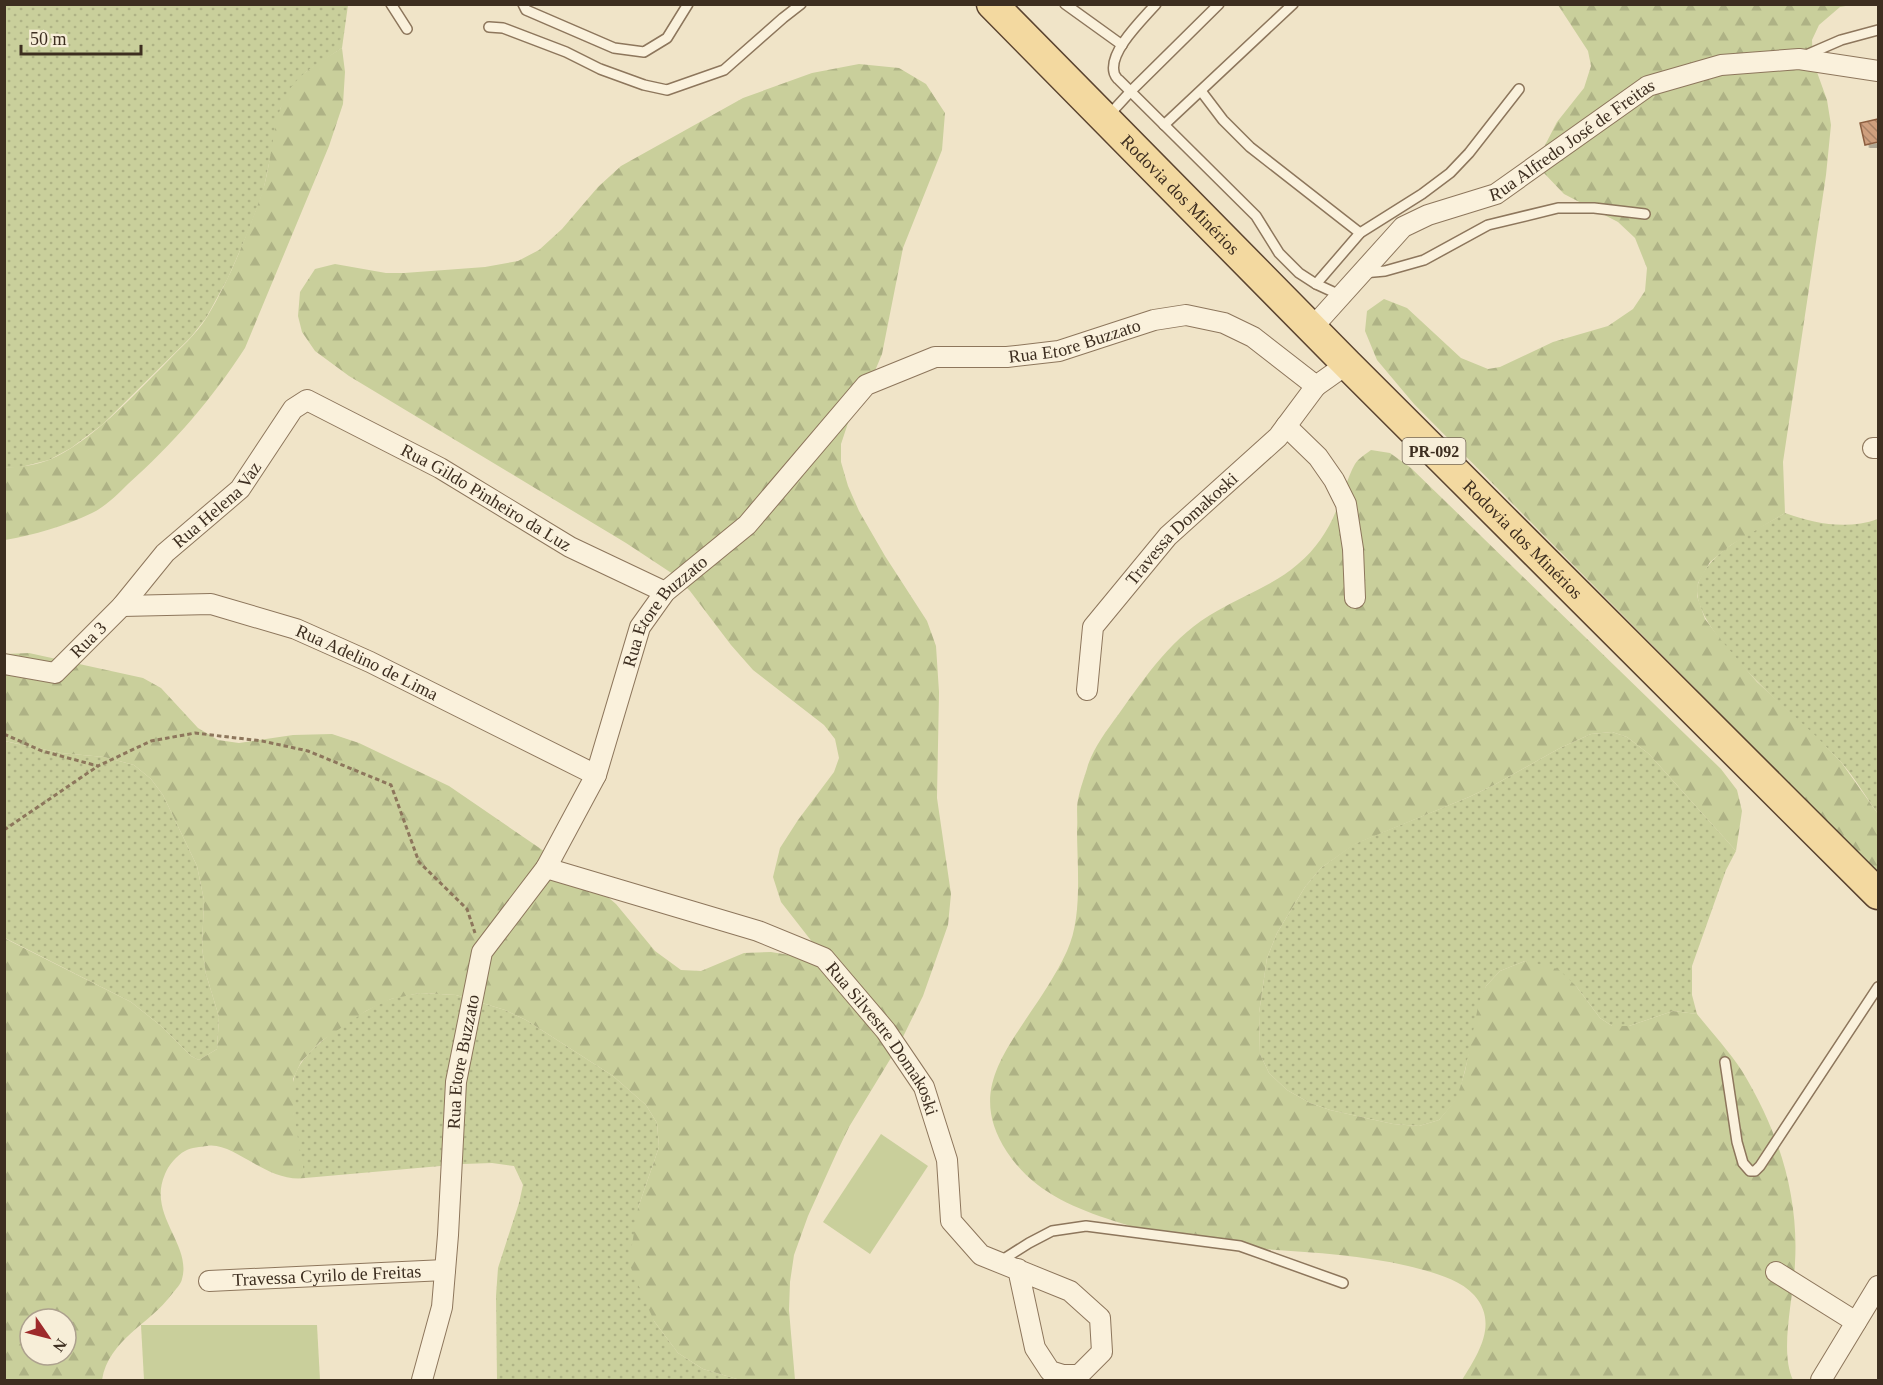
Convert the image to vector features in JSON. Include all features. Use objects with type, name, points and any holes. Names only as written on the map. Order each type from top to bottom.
[{"type":"main road","name":"Rodovia dos Minérios","points":[[993,5],[1347,364],[1878,894]]},
{"type":"street","name":"Rua Alfredo José de Freitas","points":[[1312,328],[1402,227],[1428,215],[1496,194],[1648,86],[1721,65],[1799,58],[1878,71]]},
{"type":"street","name":"Rua Etore Buzzato","points":[[422,1380],[442,1307],[456,1082],[482,952],[546,868],[596,775],[640,627],[665,592],[747,525],[866,384],[935,357],[1007,357],[1059,351],[1154,320],[1186,315],[1224,323],[1253,338],[1316,386]]},
{"type":"street","points":[[1316,386],[1347,364]]},
{"type":"street","name":"Travessa Domakoski","points":[[1087,690],[1093,627],[1168,536],[1278,436],[1316,386]]},
{"type":"street","name":"Rua Gildo Pinheiro da Luz","points":[[308,400],[440,468],[570,546],[665,592]]},
{"type":"street","name":"Rua Helena Vaz","points":[[122,606],[165,554],[240,489],[293,410],[308,400]]},
{"type":"street","points":[[1286,426],[1318,457],[1334,480],[1346,504],[1353,549],[1355,598]]},
{"type":"street","name":"Rua Adelino de Lima","points":[[122,606],[211,604],[296,629],[370,662],[596,775]]},
{"type":"street","name":"Rua 3","points":[[4,664],[55,673],[122,606]]},
{"type":"street","name":"Rua Silvestre Domakoski","points":[[546,868],[758,931],[824,958],[886,1031],[924,1087],[947,1160],[951,1221],[981,1255],[1070,1291],[1100,1318],[1102,1352],[1079,1375],[1063,1375],[1050,1371],[1035,1348],[1008,1266]]},
{"type":"street","name":"Travessa Cyrilo de Freitas","points":[[208,1281],[445,1270]]},
{"type":"street","points":[[1776,1272],[1856,1322]]},
{"type":"street","points":[[1821,1380],[1878,1286]]},
{"type":"lane","points":[[391,4],[407,28]]},
{"type":"lane","points":[[523,4],[526,10],[614,48],[644,52],[667,38],[688,4]]},
{"type":"lane","points":[[489,27],[502,28],[567,52],[600,69],[644,85],[667,90],[724,70],[801,4]]},
{"type":"lane","points":[[1065,4],[1122,45]]},
{"type":"lane","points":[[1156,4],[1122,45],[1114,60],[1113,73],[1256,216],[1279,253],[1299,273],[1342,296]]},
{"type":"lane","points":[[1105,119],[1220,4]]},
{"type":"lane","points":[[1164,124],[1293,4]]},
{"type":"lane","points":[[1799,58],[1841,40],[1878,30]]},
{"type":"lane","points":[[1316,284],[1360,233],[1422,194],[1450,173],[1469,153],[1519,89]]},
{"type":"lane","points":[[1201,91],[1223,120],[1250,147],[1360,233]]},
{"type":"lane","points":[[1361,273],[1385,272],[1424,260],[1488,225],[1558,208],[1594,208],[1645,214]]},
{"type":"lane","points":[[1725,1062],[1737,1142],[1743,1163],[1750,1171],[1755,1170],[1760,1166],[1878,987]]},
{"type":"lane","points":[[1008,1266],[1029,1243],[1052,1231],[1086,1226],[1240,1246],[1343,1283]]},
{"type":"path","points":[[4,830],[98,766],[151,741],[195,733],[262,741],[308,751],[391,786],[419,862],[466,909],[482,952]]},
{"type":"path","points":[[4,734],[42,751],[98,766]]},
{"type":"green space","points":[[4,5],[348,5],[342,48],[306,72],[281,107],[263,192],[228,278],[206,318],[191,337],[103,424],[71,448],[49,460],[17,468],[4,467]]},
{"type":"green space","points":[[1558,5],[1851,5],[1840,7],[1819,25],[1812,40],[1813,61],[1827,100],[1831,125],[1826,175],[1783,462],[1785,513],[1731,545],[1710,562],[1698,583],[1697,596],[1705,619],[1721,640],[1757,682],[1841,762],[1878,814],[1878,873],[1414,404],[1377,360],[1365,331],[1367,311],[1384,299],[1407,308],[1461,358],[1488,369],[1500,367],[1553,342],[1608,326],[1633,309],[1645,291],[1647,268],[1635,238],[1618,222],[1564,194],[1543,172],[1542,151],[1557,122],[1584,88],[1591,66],[1588,51]]},
{"type":"green space","points":[[342,48],[345,72],[343,104],[329,146],[245,348],[233,367],[176,437],[106,504],[82,518],[60,526],[5,540],[5,467],[21,467],[44,462],[80,442],[125,404],[198,330],[223,288],[255,211],[265,184],[283,101],[300,77]]},
{"type":"green space","points":[[859,64],[899,68],[926,84],[945,113],[942,150],[903,248],[882,354],[849,420],[841,444],[841,462],[859,511],[927,621],[936,646],[939,692],[937,798],[951,894],[948,925],[923,996],[900,1043],[849,1127],[808,1216],[794,1255],[789,1310],[795,1380],[737,1379],[703,1369],[678,1353],[654,1321],[629,1263],[638,1208],[659,1147],[657,1123],[646,1105],[613,1076],[526,1020],[505,1010],[456,995],[420,993],[391,999],[366,1011],[320,1042],[301,1062],[293,1079],[293,1110],[305,1178],[291,1178],[277,1174],[217,1146],[190,1149],[173,1161],[165,1174],[161,1189],[161,1203],[181,1254],[183,1266],[181,1281],[163,1305],[121,1343],[106,1366],[102,1380],[5,1380],[4,938],[131,1002],[161,1026],[191,1056],[199,1060],[217,1049],[219,1017],[206,974],[202,948],[204,900],[197,866],[163,795],[151,779],[134,765],[104,757],[61,753],[5,741],[5,654],[29,653],[143,678],[161,688],[198,728],[218,740],[239,743],[293,735],[332,734],[359,743],[449,786],[595,886],[616,904],[655,951],[681,970],[701,971],[744,953],[771,952],[808,958],[813,943],[781,902],[773,877],[780,848],[834,772],[839,758],[835,739],[824,725],[753,670],[690,591],[673,574],[626,543],[349,376],[315,351],[302,332],[298,316],[300,292],[315,269],[335,264],[386,273],[404,273],[485,267],[518,261],[539,250],[562,229],[598,187],[621,166],[743,98],[812,73]]},
{"type":"green space","points":[[1371,450],[1390,453],[1411,468],[1721,769],[1737,790],[1742,811],[1736,851],[1649,754],[1627,737],[1612,732],[1591,734],[1469,797],[1355,844],[1321,868],[1305,887],[1277,933],[1267,958],[1259,1013],[1260,1054],[1269,1073],[1287,1090],[1310,1103],[1330,1110],[1393,1124],[1419,1126],[1439,1120],[1457,1098],[1479,1002],[1486,986],[1500,971],[1525,961],[1558,969],[1576,986],[1600,1018],[1612,1026],[1629,1026],[1673,1011],[1697,1014],[1726,1049],[1755,1093],[1776,1139],[1783,1163],[1789,1187],[1795,1237],[1794,1276],[1787,1339],[1789,1368],[1793,1380],[1462,1380],[1483,1338],[1485,1316],[1474,1295],[1460,1284],[1434,1273],[1386,1261],[1214,1244],[1171,1236],[1114,1221],[1083,1210],[1041,1187],[1017,1166],[997,1133],[991,1116],[990,1099],[998,1067],[1053,977],[1072,938],[1078,891],[1077,803],[1094,752],[1150,671],[1187,632],[1217,611],[1279,578],[1310,553],[1329,526],[1355,464]]},
{"type":"green space","points":[[1785,513],[1808,520],[1843,525],[1878,519],[1878,814],[1841,762],[1753,678],[1730,652],[1711,626],[1699,603],[1698,584],[1712,561],[1735,542]]},
{"type":"green space","points":[[1612,732],[1627,737],[1649,754],[1736,851],[1726,870],[1692,966],[1692,995],[1697,1014],[1673,1011],[1629,1026],[1612,1026],[1600,1018],[1576,986],[1525,961],[1500,971],[1486,986],[1458,1098],[1439,1120],[1419,1126],[1393,1124],[1330,1110],[1310,1103],[1287,1090],[1269,1073],[1260,1054],[1259,1013],[1267,958],[1277,933],[1305,887],[1321,868],[1354,844],[1469,797],[1591,734]]},
{"type":"green space","points":[[4,741],[61,753],[104,757],[134,765],[151,779],[163,795],[197,866],[204,900],[202,948],[206,974],[219,1017],[217,1049],[199,1060],[191,1056],[161,1026],[131,1002],[5,938]]},
{"type":"green space","points":[[420,993],[456,995],[505,1010],[526,1020],[613,1076],[646,1105],[657,1123],[659,1147],[638,1208],[654,1321],[678,1353],[703,1369],[747,1380],[497,1380],[498,1268],[523,1185],[514,1166],[492,1163],[463,1164],[305,1178],[292,1100],[294,1078],[299,1066],[320,1042],[376,1005]]},
{"type":"green space","points":[[881,1134],[928,1166],[870,1254],[823,1222]]},
{"type":"green space","points":[[141,1325],[317,1325],[320,1380],[144,1380]]},
{"type":"building","points":[[1878,119],[1878,142],[1865,145],[1860,123]]}]
